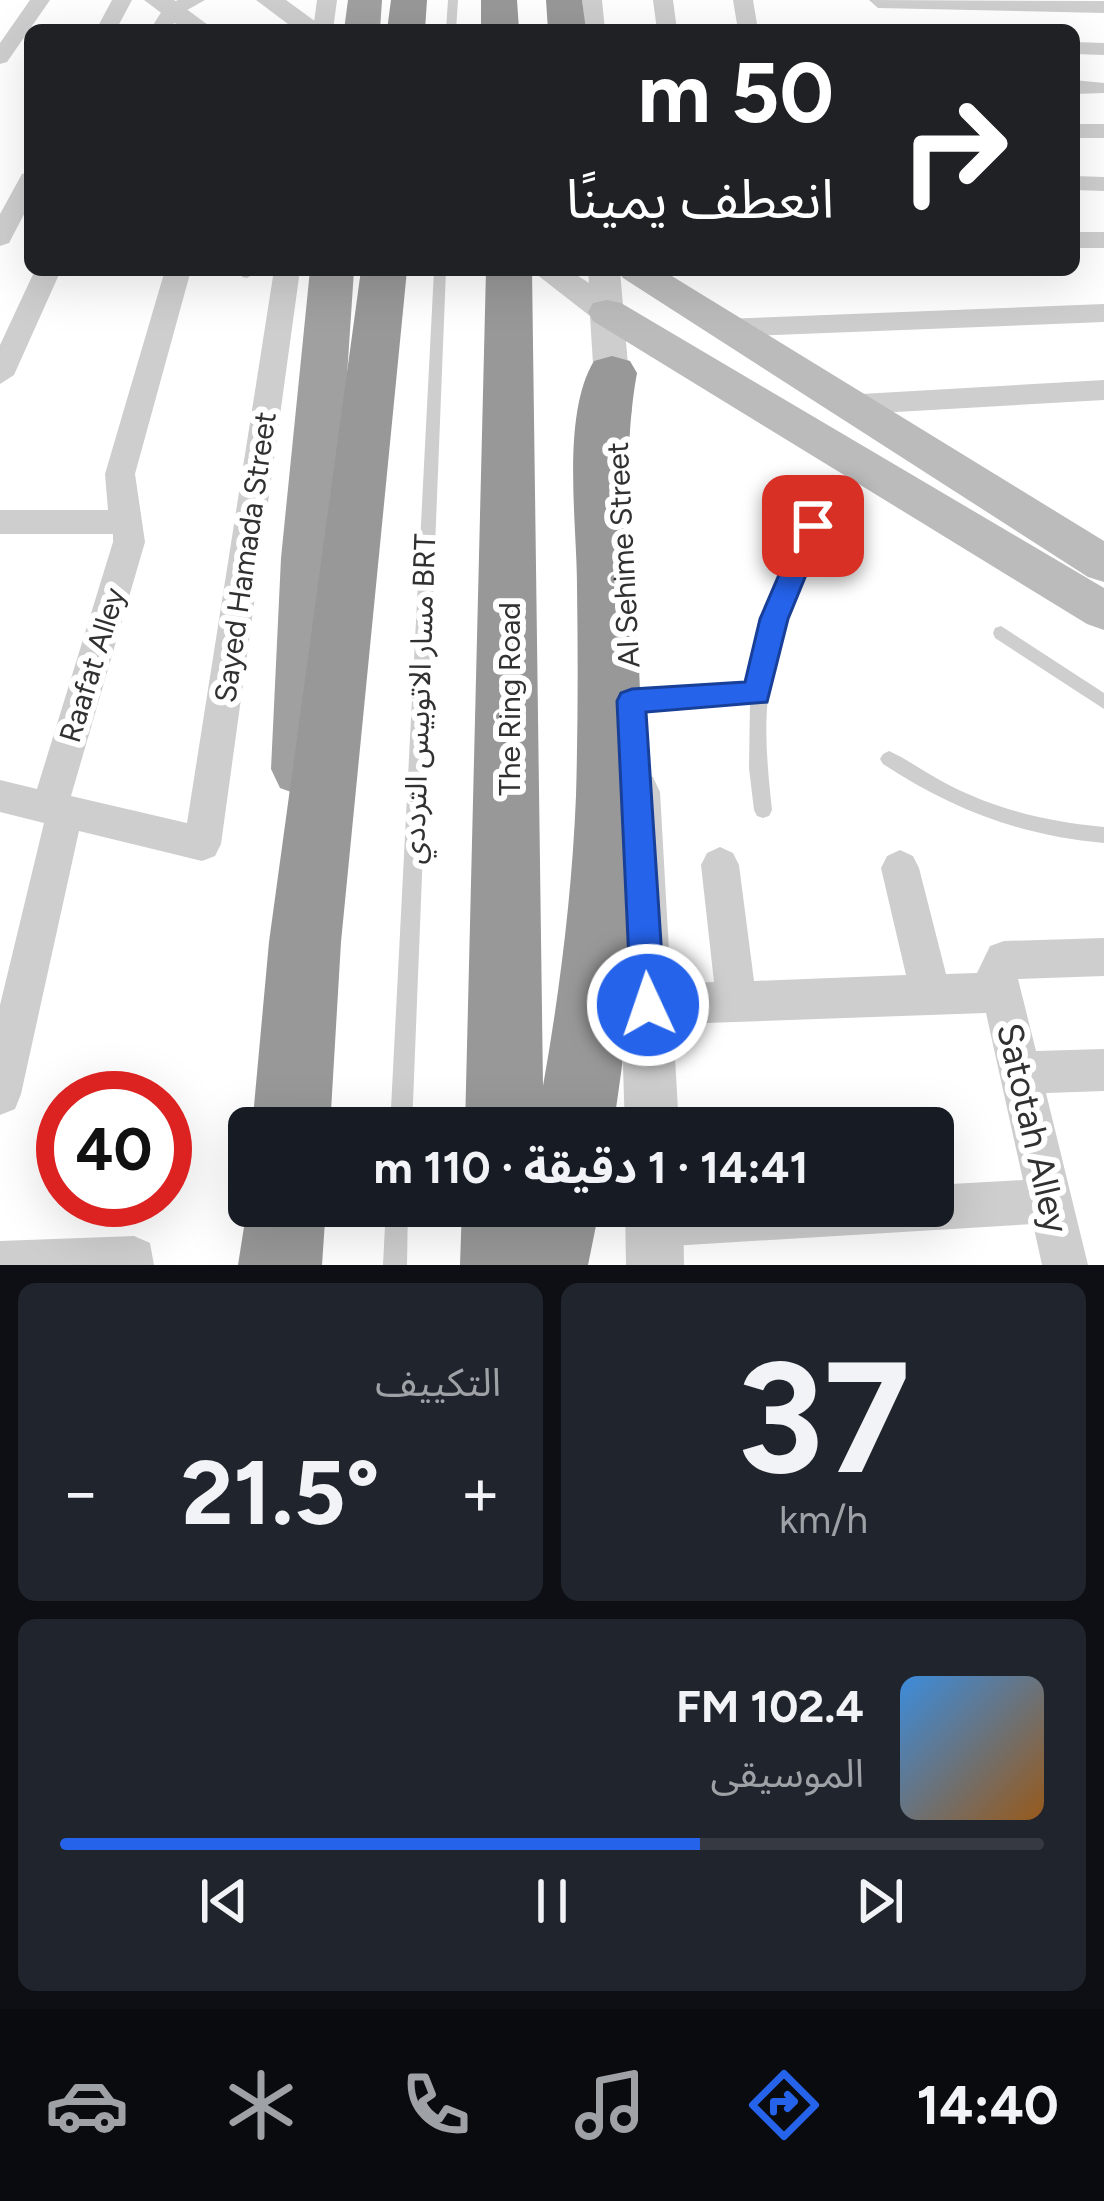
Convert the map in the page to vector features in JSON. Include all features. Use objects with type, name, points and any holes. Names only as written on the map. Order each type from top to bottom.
[{"type":"highway","points":[[305,942],[304,646],[332,276]]},
{"type":"highway","points":[[293,1107],[305,942],[383,276]]},
{"type":"highway","name":"The Ring Road","points":[[504,1107],[509,276]]},
{"type":"highway","points":[[577,1107],[600,953],[607,859],[610,773],[602,423],[608,318]]},
{"type":"highway","points":[[280,1265],[283,1227]]},
{"type":"highway","points":[[502,1265],[503,1227]]},
{"type":"highway","points":[[546,1265],[554,1227]]},
{"type":"main road","points":[[646,276],[1085,560],[1104,611]]},
{"type":"main road","points":[[608,318],[1085,560]]},
{"type":"street","points":[[0,58],[40,0]]},
{"type":"street","points":[[269,0],[305,24]]},
{"type":"street","points":[[878,1],[1104,7]]},
{"type":"street","points":[[1080,87],[1098,88]]},
{"type":"street","points":[[0,238],[24,191]]},
{"type":"street","points":[[0,376],[45,276]]},
{"type":"street","name":"Raafat Alley","points":[[0,1094],[58,809],[129,542],[128,523],[118,502],[120,474],[176,276]]},
{"type":"street","name":"Sayed Hamada Street","points":[[58,809],[202,844],[286,276]]},
{"type":"street","points":[[555,276],[608,318]]},
{"type":"street","points":[[724,328],[1104,313]]},
{"type":"street","name":"Al Sehime Street","points":[[608,318],[651,1107]]},
{"type":"street","points":[[844,405],[1104,390]]},
{"type":"street","points":[[0,522],[128,523]]},
{"type":"street","points":[[0,796],[58,809]]},
{"type":"street","points":[[720,865],[736,1001]]},
{"type":"street","points":[[900,868],[931,994]]},
{"type":"street","points":[[648,1005],[1001,992],[996,970],[1004,960],[1104,957]]},
{"type":"street","name":"Satotah Alley","points":[[1001,992],[1065,1265]]},
{"type":"street","points":[[1020,1073],[1104,1070]]},
{"type":"street","points":[[654,1232],[1051,1201]]},
{"type":"street","points":[[0,1264],[134,1259]]},
{"type":"lane","name":"مسار الاتوبيس الترددي BRT","points":[[402,1107],[440,276]]},
{"type":"lane","points":[[763,810],[754,730],[757,694],[774,619],[813,526]]},
{"type":"lane","points":[[1001,633],[1104,702]]},
{"type":"lane","points":[[632,701],[757,694]]},
{"type":"lane","points":[[889,759],[921,781],[994,815],[1034,827],[1104,835]]},
{"type":"lane","points":[[395,1265],[397,1227]]},
{"type":"route","points":[[648,1005],[632,701],[757,694],[766,643],[813,526]]}]
